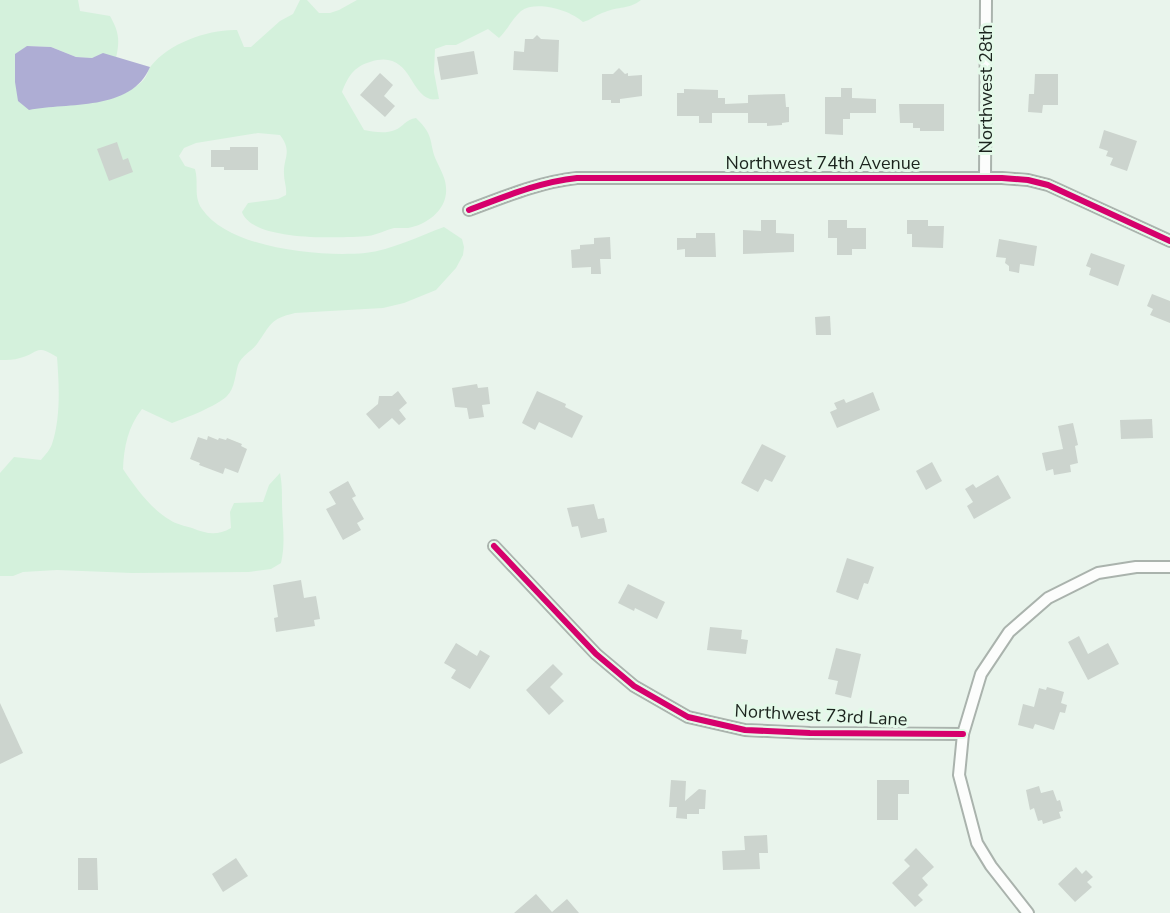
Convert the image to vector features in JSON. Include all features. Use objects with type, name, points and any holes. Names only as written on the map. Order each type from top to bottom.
[{"type":"street","name":"Northwest 28th","points":[[985,178],[986,0]]},
{"type":"street","name":"Northwest 74th Avenue","points":[[469,210],[530,187],[556,180],[577,178],[985,178],[1028,180],[1048,185],[1170,241]]},
{"type":"street","name":"Northwest 73rd Lane","points":[[494,546],[596,654],[633,686],[688,717],[745,730],[810,733],[963,734]]},
{"type":"street","points":[[1028,913],[991,866],[977,843],[959,775],[963,734],[981,675],[1009,632],[1048,598],[1098,573],[1136,567],[1170,567]]},
{"type":"green space","points":[[0,0],[78,0],[80,11],[110,16],[117,32],[116,58],[103,54],[92,58],[76,57],[51,47],[28,46],[16,54],[29,109],[103,101],[127,92],[143,80],[151,66],[168,51],[202,35],[237,30],[244,47],[251,47],[280,21],[293,14],[300,0],[307,0],[319,13],[330,13],[357,0],[641,0],[583,22],[562,10],[535,6],[521,11],[499,38],[488,29],[456,45],[446,45],[435,49],[434,72],[439,99],[431,99],[423,95],[401,66],[393,61],[370,62],[355,70],[342,92],[364,130],[391,131],[416,118],[429,135],[434,155],[445,181],[446,196],[435,215],[415,226],[394,228],[375,235],[339,237],[299,236],[262,229],[249,222],[242,212],[248,203],[278,199],[286,195],[284,168],[287,151],[280,135],[258,133],[196,143],[184,148],[179,156],[185,166],[195,169],[197,194],[202,209],[215,223],[254,242],[301,251],[365,253],[395,246],[444,227],[462,239],[463,255],[456,268],[436,290],[404,303],[383,308],[295,313],[275,320],[238,365],[232,389],[222,400],[172,423],[142,409],[137,416],[124,452],[123,469],[150,504],[175,523],[207,533],[226,531],[231,528],[230,512],[234,503],[263,502],[269,485],[280,473],[284,540],[281,563],[271,569],[249,572],[132,573],[57,570],[0,576],[0,473],[14,457],[41,460],[49,450],[57,423],[59,389],[57,357],[50,353],[40,350],[18,359],[0,360]]},
{"type":"water","points":[[27,46],[51,47],[76,57],[92,58],[103,53],[150,67],[141,81],[129,92],[114,98],[79,105],[29,110],[18,101],[15,82],[15,54]]},
{"type":"building","points":[[537,35],[541,39],[559,40],[558,72],[513,70],[514,51],[524,52],[525,39],[533,39]]},
{"type":"building","points":[[474,51],[478,74],[441,80],[437,57]]},
{"type":"building","points":[[619,68],[625,74],[628,73],[628,76],[642,75],[642,96],[620,99],[620,103],[602,100],[602,74],[613,74]]},
{"type":"building","points":[[380,73],[393,85],[384,96],[395,106],[385,117],[360,95]]},
{"type":"building","points":[[1035,74],[1058,74],[1058,105],[1043,105],[1042,113],[1028,112],[1029,94],[1034,94]]},
{"type":"building","points":[[841,88],[852,88],[852,98],[876,99],[876,113],[850,113],[850,119],[843,119],[843,135],[825,134],[825,97],[841,97]]},
{"type":"building","points":[[684,89],[718,90],[718,98],[725,98],[725,104],[748,103],[748,95],[785,94],[786,107],[789,107],[789,122],[767,126],[767,123],[748,123],[748,113],[712,113],[712,123],[699,123],[699,116],[677,116],[677,93],[684,93]]},
{"type":"building","points":[[899,104],[944,104],[944,131],[920,131],[920,128],[913,128],[913,123],[900,123]]},
{"type":"building","points":[[1104,130],[1137,141],[1127,171],[1110,165],[1113,158],[1106,156],[1108,151],[1099,148]]},
{"type":"building","points":[[117,142],[123,160],[128,158],[133,172],[109,181],[97,149]]},
{"type":"building","points":[[230,147],[258,147],[258,170],[224,170],[224,167],[211,167],[211,150],[230,150]]},
{"type":"building","points":[[761,220],[776,220],[776,233],[794,234],[794,252],[743,254],[743,230],[761,231]]},
{"type":"building","points":[[828,220],[847,220],[847,228],[866,228],[866,249],[852,249],[852,255],[837,255],[837,238],[828,238]]},
{"type":"building","points":[[907,220],[928,220],[928,226],[944,226],[943,248],[912,247],[912,234],[907,234]]},
{"type":"building","points":[[696,233],[715,233],[716,257],[685,257],[685,249],[677,250],[677,238],[696,238]]},
{"type":"building","points":[[610,237],[611,259],[600,259],[601,274],[591,274],[591,267],[572,268],[571,250],[580,249],[580,245],[594,244],[594,238]]},
{"type":"building","points":[[999,239],[1037,246],[1034,266],[1020,264],[1019,273],[1009,271],[1009,266],[1005,263],[1006,258],[996,257]]},
{"type":"building","points":[[1091,253],[1125,265],[1118,286],[1089,275],[1091,268],[1086,266]]},
{"type":"building","points":[[1152,294],[1170,301],[1170,323],[1150,315],[1153,309],[1147,306]]},
{"type":"building","points":[[830,316],[831,335],[816,335],[815,317]]},
{"type":"building","points":[[477,384],[478,388],[488,387],[490,404],[482,405],[484,417],[469,419],[467,408],[455,407],[452,388]]},
{"type":"building","points":[[398,391],[407,403],[399,410],[406,419],[399,425],[392,418],[379,429],[366,414],[378,404],[379,396],[392,396]]},
{"type":"building","points":[[537,391],[566,404],[565,407],[583,416],[572,438],[539,422],[535,430],[522,423]]},
{"type":"building","points":[[873,392],[880,410],[837,428],[830,412],[837,409],[834,403],[844,399],[846,403]]},
{"type":"building","points":[[1152,419],[1153,438],[1121,439],[1120,420]]},
{"type":"building","points":[[1073,423],[1078,445],[1075,446],[1078,463],[1070,465],[1071,472],[1054,475],[1053,469],[1046,471],[1042,453],[1063,449],[1058,426]]},
{"type":"building","points":[[208,436],[218,440],[227,438],[242,444],[241,446],[247,449],[238,473],[225,468],[223,474],[190,459],[198,437],[207,440]]},
{"type":"building","points":[[762,444],[786,456],[772,482],[765,479],[758,492],[741,483]]},
{"type":"building","points":[[932,462],[942,481],[926,490],[916,471]]},
{"type":"building","points":[[998,475],[1011,498],[974,519],[967,506],[973,502],[965,489],[973,484],[976,488]]},
{"type":"building","points":[[348,481],[356,496],[352,498],[364,519],[357,523],[361,530],[343,540],[326,509],[336,504],[329,492]]},
{"type":"building","points":[[594,504],[598,519],[604,518],[607,532],[581,538],[578,526],[572,527],[567,508]]},
{"type":"building","points":[[847,558],[874,567],[868,584],[864,583],[858,600],[836,592]]},
{"type":"building","points":[[301,580],[304,598],[316,596],[320,619],[314,620],[315,626],[276,632],[274,618],[278,617],[273,585]]},
{"type":"building","points":[[628,584],[665,602],[657,619],[635,608],[634,611],[618,603]]},
{"type":"building","points":[[710,627],[742,630],[741,639],[748,640],[746,654],[707,650]]},
{"type":"building","points":[[1079,636],[1088,654],[1108,643],[1119,664],[1088,680],[1068,642]]},
{"type":"building","points":[[456,643],[477,656],[480,650],[490,656],[470,689],[451,678],[456,670],[444,663]]},
{"type":"building","points":[[836,648],[861,654],[851,698],[835,694],[838,681],[828,679]]},
{"type":"building","points":[[553,664],[563,674],[550,687],[564,701],[549,715],[526,690]]},
{"type":"building","points":[[1047,687],[1064,692],[1061,703],[1067,705],[1065,713],[1060,712],[1054,730],[1035,724],[1033,729],[1018,725],[1023,704],[1034,707],[1039,688],[1046,690]]},
{"type":"building","points":[[0,703],[23,753],[0,764]]},
{"type":"building","points":[[671,780],[686,781],[685,801],[699,789],[706,790],[705,809],[699,809],[699,814],[687,814],[687,819],[676,818],[677,807],[669,807]]},
{"type":"building","points":[[877,780],[909,780],[909,794],[898,794],[898,820],[877,820]]},
{"type":"building","points":[[1039,786],[1041,793],[1053,790],[1057,801],[1060,800],[1063,811],[1059,812],[1061,818],[1043,824],[1042,820],[1038,821],[1034,808],[1030,810],[1026,790]]},
{"type":"building","points":[[767,835],[768,853],[759,853],[760,869],[723,870],[722,851],[745,850],[744,836]]},
{"type":"building","points":[[916,848],[934,867],[922,878],[928,885],[918,895],[923,900],[915,907],[892,883],[910,866],[904,860]]},
{"type":"building","points":[[78,858],[97,858],[98,890],[78,890]]},
{"type":"building","points":[[236,858],[248,876],[223,892],[212,874]]},
{"type":"building","points":[[1076,867],[1082,874],[1086,870],[1093,877],[1087,882],[1092,887],[1075,902],[1058,884]]},
{"type":"building","points":[[536,894],[552,912],[567,899],[579,913],[514,913]]},
{"type":"cycle path","points":[[469,210],[535,186],[577,178],[1002,178],[1028,180],[1048,185],[1170,241]]},
{"type":"cycle path","points":[[494,546],[596,654],[634,686],[688,717],[745,730],[810,733],[963,734]]}]
